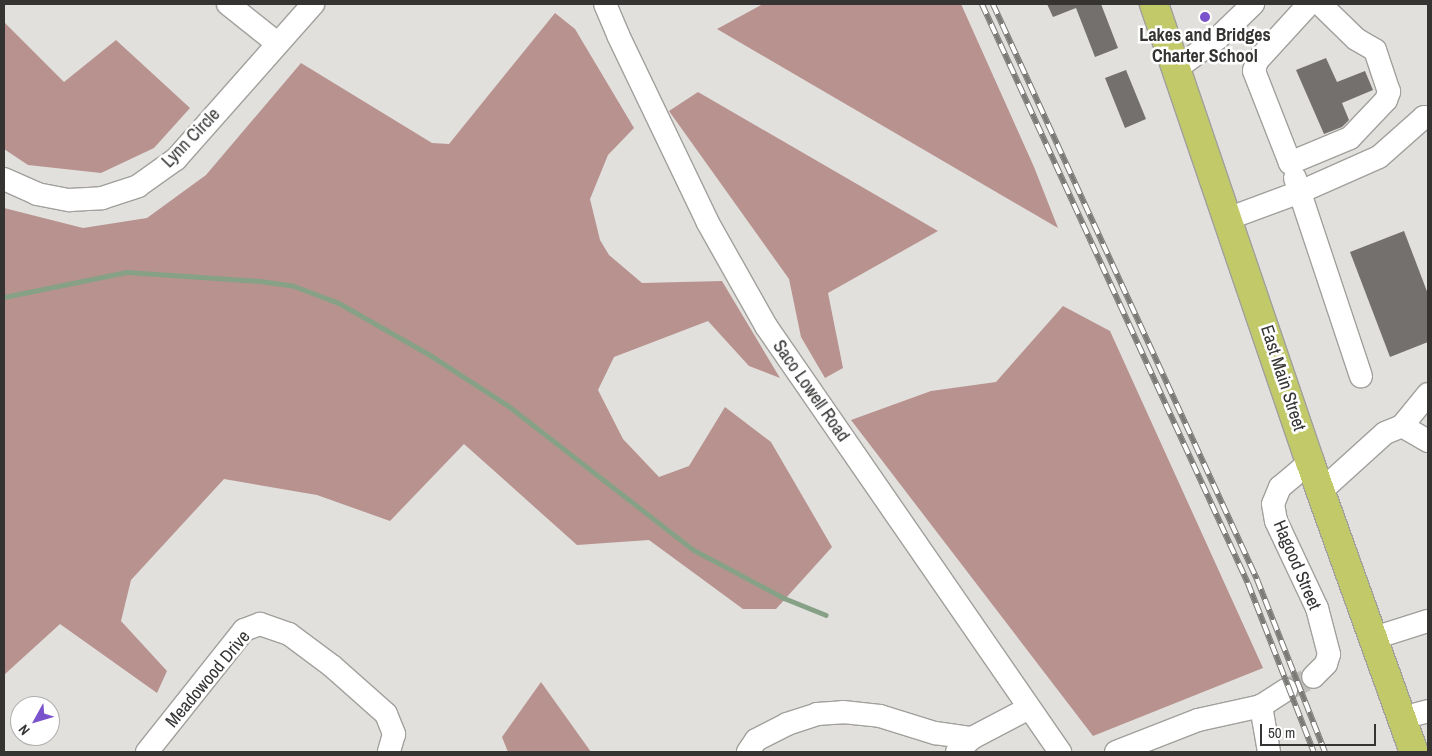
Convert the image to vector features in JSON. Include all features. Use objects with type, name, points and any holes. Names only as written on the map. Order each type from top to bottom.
[{"type":"main road","name":"East Main Street","points":[[1154,4],[1310,462],[1414,752]]},
{"type":"street","points":[[228,4],[277,43]]},
{"type":"street","name":"Lynn Circle","points":[[4,179],[37,194],[68,200],[102,198],[138,186],[176,159],[313,4]]},
{"type":"street","name":"Saco Lowell Road","points":[[606,4],[618,35],[708,223],[766,326],[1060,752]]},
{"type":"street","points":[[1176,69],[1218,38],[1253,4]]},
{"type":"street","points":[[1309,4],[1257,61],[1254,70],[1290,163],[1360,376]]},
{"type":"street","points":[[1290,163],[1350,138],[1386,100],[1389,92],[1375,50],[1356,39],[1320,4]]},
{"type":"street","points":[[1227,219],[1300,192],[1378,157],[1424,117],[1428,118]]},
{"type":"street","points":[[1321,491],[1385,432],[1402,426],[1428,394]]},
{"type":"street","points":[[1402,426],[1428,441]]},
{"type":"street","name":"Hagood Street","points":[[1310,462],[1280,487],[1273,504],[1276,521],[1317,608],[1329,654],[1326,664],[1313,677]]},
{"type":"street","points":[[1374,638],[1428,621]]},
{"type":"street","name":"Meadowood Drive","points":[[147,752],[244,630],[260,624],[289,634],[332,666],[386,714],[394,734],[389,752]]},
{"type":"street","points":[[1116,752],[1198,720],[1261,706],[1286,690]]},
{"type":"street","points":[[1261,706],[1269,752]]},
{"type":"street","points":[[748,752],[756,740],[787,724],[817,714],[843,712],[880,716],[936,733],[964,745],[1029,708]]},
{"type":"street","points":[[1402,718],[1428,710]]},
{"type":"shaded area","points":[[763,4],[961,4],[1034,167],[1058,228],[717,29]]},
{"type":"shaded area","points":[[555,13],[575,29],[634,128],[608,155],[590,199],[600,240],[609,255],[642,283],[722,281],[780,378],[749,366],[708,321],[614,357],[598,390],[623,439],[659,477],[689,466],[725,407],[771,442],[832,547],[776,609],[743,609],[649,540],[577,545],[464,444],[390,521],[317,495],[224,479],[131,580],[121,621],[167,671],[157,693],[60,624],[4,675],[4,208],[83,228],[147,218],[206,175],[301,63],[432,143],[449,144]]},
{"type":"shaded area","points":[[4,22],[64,82],[116,40],[190,108],[154,148],[101,173],[28,165],[4,149]]},
{"type":"shaded area","points":[[698,92],[938,231],[828,293],[843,368],[825,378],[801,337],[789,279],[669,111]]},
{"type":"shaded area","points":[[1063,306],[1110,331],[1263,668],[1093,736],[851,420],[931,391],[996,382]]},
{"type":"shaded area","points":[[541,682],[591,752],[508,752],[502,737]]},
{"type":"building","points":[[1047,4],[1101,4],[1118,48],[1095,57],[1076,8],[1053,17]]},
{"type":"building","points":[[1326,58],[1337,82],[1365,71],[1373,90],[1342,103],[1349,120],[1342,127],[1324,134],[1296,70]]},
{"type":"building","points":[[1126,70],[1146,119],[1125,128],[1105,78]]},
{"type":"building","points":[[1404,231],[1428,294],[1428,342],[1390,357],[1350,252]]},
{"type":"waterway","points":[[4,297],[127,272],[260,281],[294,286],[339,303],[430,355],[510,407],[694,550],[784,598],[826,615]]},
{"type":"tunnel","points":[[1286,690],[1313,677]]},
{"type":"railway","points":[[982,4],[1248,583],[1314,752]]},
{"type":"railway","points":[[993,4],[1257,579],[1325,752]]},
{"type":"place","name":"Lakes and Bridges Charter School","points":[[1205,17]]}]
